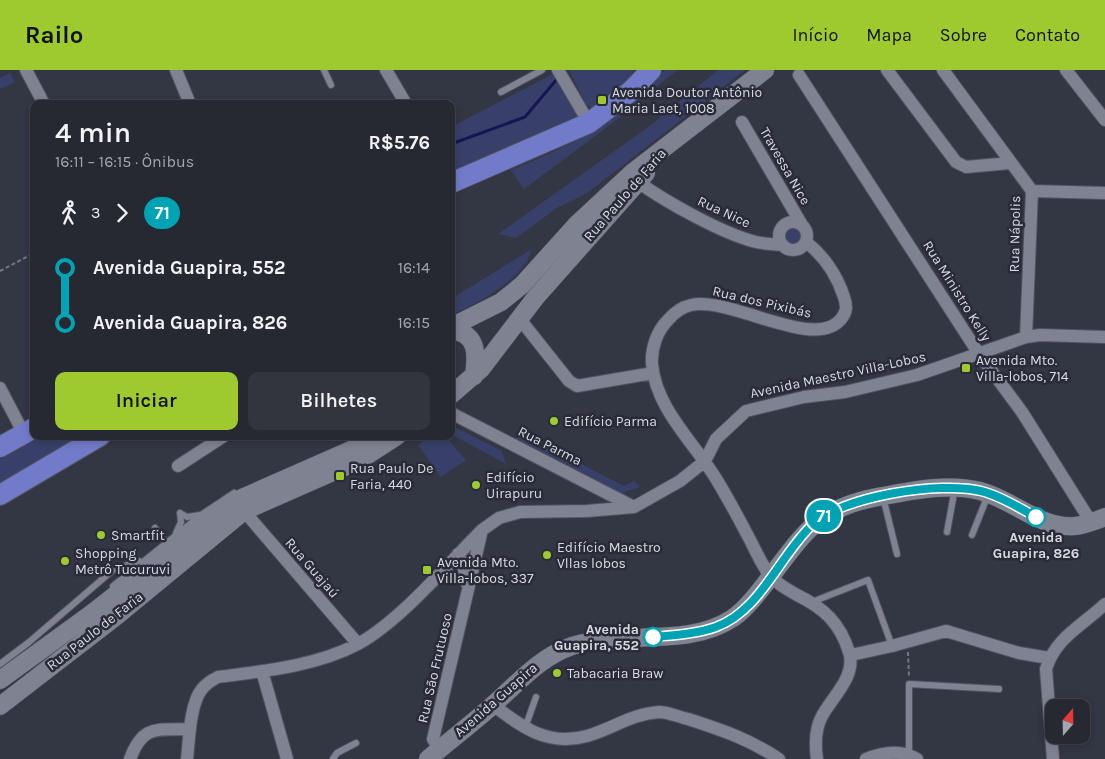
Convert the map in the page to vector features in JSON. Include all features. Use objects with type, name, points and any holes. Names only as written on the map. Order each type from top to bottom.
[{"type":"main road","points":[[455,181],[589,124],[631,91],[651,70]]},
{"type":"main road","points":[[0,447],[29,431]]},
{"type":"main road","points":[[0,495],[93,440]]},
{"type":"street","points":[[26,70],[42,100]]},
{"type":"street","points":[[176,70],[188,100]]},
{"type":"street","points":[[386,70],[404,100]]},
{"type":"street","points":[[558,70],[589,124]]},
{"type":"street","points":[[631,91],[641,70]]},
{"type":"street","points":[[669,143],[765,70]]},
{"type":"street","points":[[887,70],[950,157],[959,165],[972,167],[1010,163]]},
{"type":"street","name":"Rua Nápolis","points":[[942,70],[1032,191],[1026,337]]},
{"type":"street","points":[[1066,70],[1105,120]]},
{"type":"street","name":"Rua Ministro Kelly","points":[[799,75],[979,354],[1098,520]]},
{"type":"street","name":"Travessa Nice","points":[[742,122],[802,225]]},
{"type":"street","name":"Rua Paulo de Faria","points":[[455,392],[474,376],[519,318],[588,236],[638,182],[669,143]]},
{"type":"street","name":"Rua Paulo de Faria","points":[[455,327],[501,302],[522,285],[577,224],[633,172],[669,143]]},
{"type":"street","name":"Rua Nice","points":[[638,182],[655,195],[733,235],[758,243],[783,244]]},
{"type":"street","points":[[1032,191],[1105,192]]},
{"type":"street","points":[[623,199],[655,195]]},
{"type":"street","points":[[793,222],[802,225],[807,232],[806,242],[795,250],[783,244],[780,232],[785,225],[793,222]]},
{"type":"street","name":"Rua dos Pixibás","points":[[771,576],[705,461],[678,426],[656,385],[653,373],[652,352],[662,326],[680,309],[691,305],[721,306],[805,330],[821,330],[833,327],[846,312],[847,306],[843,294],[824,258],[806,242]]},
{"type":"street","points":[[519,318],[569,381],[577,386],[653,373]]},
{"type":"street","points":[[455,330],[466,334],[474,343],[476,352],[474,376]]},
{"type":"street","name":"Avenida Maestro Villa-Lobos","points":[[187,759],[190,730],[201,690],[209,682],[218,677],[294,666],[358,644],[388,623],[482,530],[499,518],[520,512],[587,511],[634,507],[680,481],[705,461],[716,439],[746,410],[804,397],[845,392],[881,384],[952,364],[1026,337],[1040,335],[1105,337]]},
{"type":"street","points":[[0,388],[29,431]]},
{"type":"street","name":"Rua Parma","points":[[455,415],[634,507]]},
{"type":"street","points":[[178,466],[218,440]]},
{"type":"street","name":"Rua Paulo de Faria","points":[[0,680],[91,614],[164,551],[216,514],[255,490],[351,450],[367,440]]},
{"type":"street","name":"Rua Paulo de Faria","points":[[0,706],[114,618],[244,511],[360,460],[391,440]]},
{"type":"street","name":"Avenida Guapira","points":[[434,754],[493,705],[541,661],[574,645],[681,635],[726,622],[753,599],[811,525],[824,516],[852,504],[883,496],[955,487],[989,494],[1055,524],[1074,526],[1098,520]]},
{"type":"street","name":"Rua Guajaú","points":[[244,511],[358,644]]},
{"type":"street","name":"Rua São Frutuoso","points":[[434,754],[433,740],[482,530]]},
{"type":"street","name":"Rua São Frutuoso","points":[[458,554],[463,565],[468,592]]},
{"type":"street","points":[[771,576],[833,618],[841,630],[851,655],[848,674],[841,689],[821,717],[816,732],[817,759]]},
{"type":"street","points":[[1054,759],[1046,669],[1049,658],[1062,639],[1105,604]]},
{"type":"street","points":[[851,655],[950,631],[1018,653],[1049,658]]},
{"type":"street","points":[[18,666],[19,675],[29,682]]},
{"type":"street","points":[[262,671],[287,759]]},
{"type":"street","points":[[493,705],[525,729],[553,738],[568,739],[587,736],[641,714],[662,712],[740,736],[779,759]]},
{"type":"street","points":[[130,759],[139,739],[152,730],[190,730]]},
{"type":"street","points":[[866,759],[878,754],[898,752],[913,756]]},
{"type":"lane","points":[[324,70],[331,86]]},
{"type":"lane","points":[[502,92],[542,70]]},
{"type":"lane","points":[[947,532],[955,487]]},
{"type":"lane","points":[[173,538],[201,514],[233,493],[255,490]]},
{"type":"lane","points":[[972,534],[989,494]]},
{"type":"lane","points":[[883,496],[897,554]]},
{"type":"lane","points":[[0,664],[113,570],[164,551],[180,525],[180,513],[186,517],[201,514]]},
{"type":"lane","points":[[155,528],[164,551]]},
{"type":"lane","points":[[91,614],[105,594],[144,560],[164,551]]},
{"type":"lane","points":[[812,602],[868,580],[892,646]]},
{"type":"lane","points":[[913,756],[909,684],[999,689]]},
{"type":"lane","points":[[525,729],[536,697]]},
{"type":"lane","points":[[333,759],[337,753],[356,743]]},
{"type":"path","points":[[0,270],[30,255]]},
{"type":"path","points":[[906,642],[910,662],[909,684]]},
{"type":"shaded area","points":[[569,70],[634,70],[624,86],[594,110],[586,104]]},
{"type":"shaded area","points":[[665,70],[677,70],[626,113],[524,189],[511,170],[556,150],[594,130],[629,104]]},
{"type":"shaded area","points":[[718,70],[745,70],[586,194],[557,208],[516,238],[498,234],[651,125]]},
{"type":"shaded area","points":[[10,73],[15,82],[0,89],[0,78]]},
{"type":"shaded area","points":[[555,73],[577,115],[575,121],[455,173],[455,125]]},
{"type":"shaded area","points":[[794,225],[801,228],[804,235],[801,242],[794,245],[787,242],[784,235],[787,228]]},
{"type":"shaded area","points":[[532,249],[520,270],[499,289],[455,313],[455,297]]},
{"type":"shaded area","points":[[455,427],[502,451],[506,464],[455,436]]},
{"type":"shaded area","points":[[519,433],[539,443],[537,447],[543,450],[546,446],[624,486],[634,481],[640,487],[621,493],[516,439]]},
{"type":"shaded area","points":[[33,440],[80,440],[0,484],[0,459]]},
{"type":"shaded area","points":[[425,440],[449,440],[466,460],[441,477],[418,445]]},
{"type":"waterway","points":[[455,143],[525,117],[557,79]]},
{"type":"bus line","name":"71","points":[[653,637],[681,635],[716,627],[726,622],[753,599],[811,525],[838,509],[867,499],[955,487],[989,494],[1017,506],[1036,517]]},
{"type":"place","name":"Avenida Doutor Antônio Maria Laet, 1008","points":[[602,100]]},
{"type":"place","name":"Avenida Mto. Villa-lobos, 714","points":[[966,368]]},
{"type":"place","name":"Edifício Parma","points":[[554,421]]},
{"type":"place","name":"Rua Paulo De Faria, 440","points":[[340,476]]},
{"type":"place","name":"Edifício Uirapuru","points":[[476,485]]},
{"type":"place","name":"Avenida Guapira, 826","points":[[1036,517]]},
{"type":"place","name":"Smartfit","points":[[101,535]]},
{"type":"place","name":"Edifício Maestro Vllas lobos","points":[[547,555]]},
{"type":"place","name":"Shopping Metrô Tucuruvi","points":[[65,561]]},
{"type":"place","name":"Avenida Mto. Villa-lobos, 337","points":[[427,570]]},
{"type":"place","name":"Avenida Guapira, 552","points":[[653,637]]},
{"type":"place","name":"Tabacaria Braw","points":[[557,673]]}]
